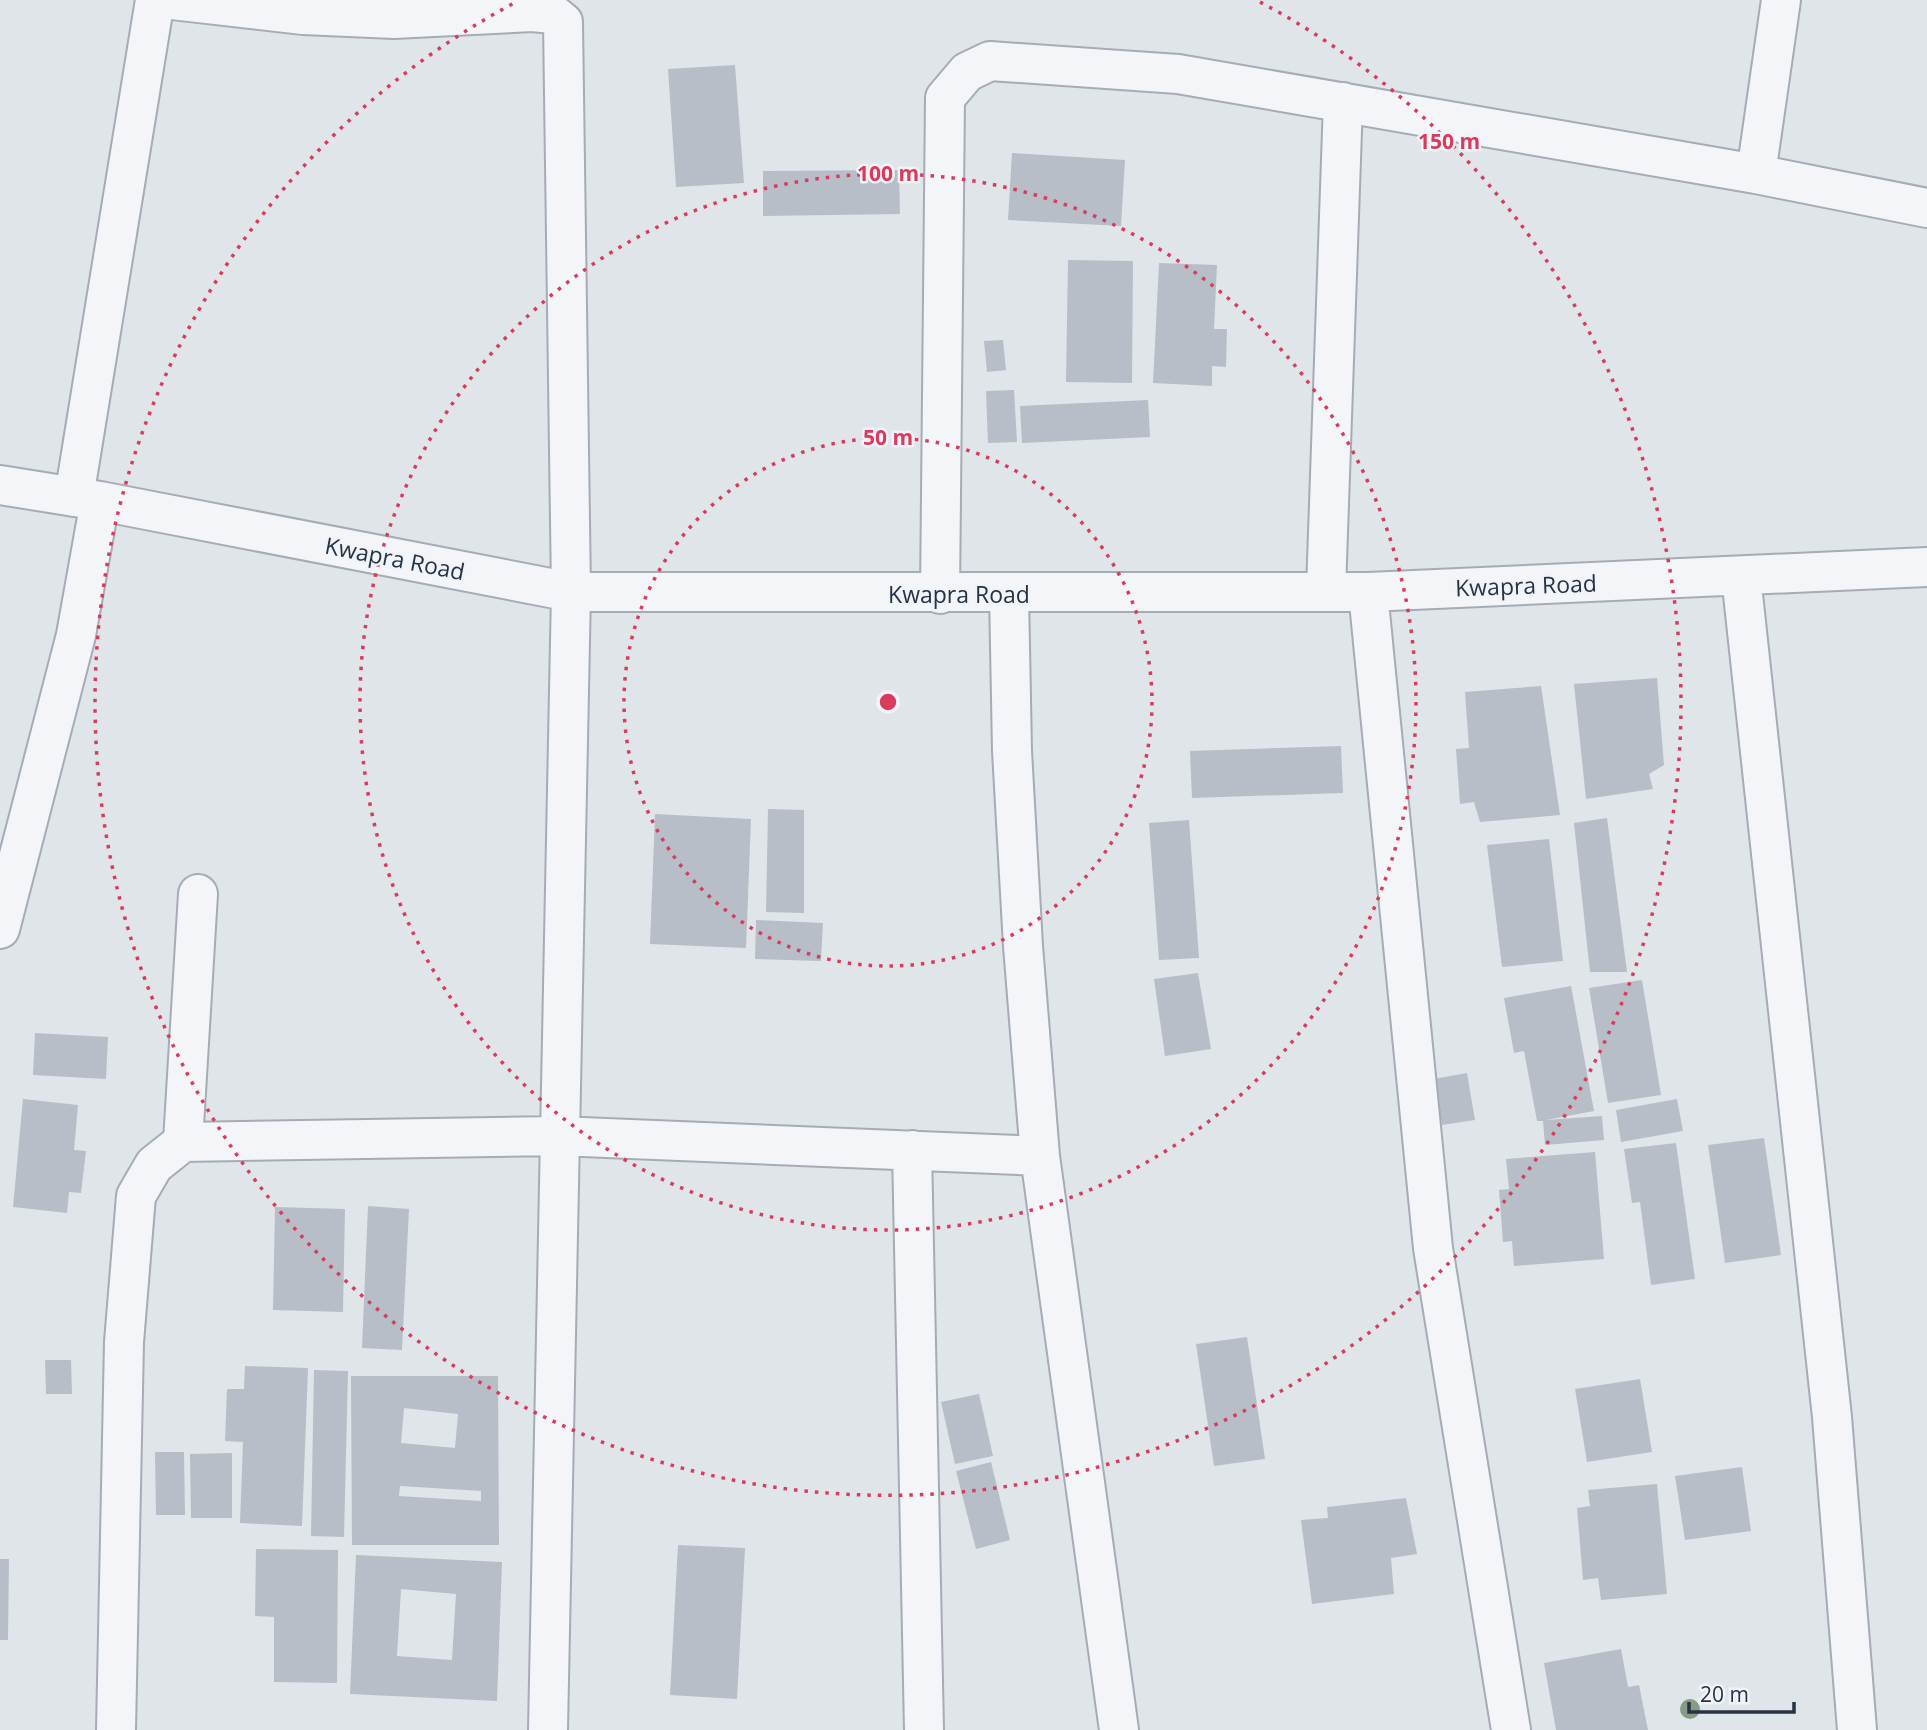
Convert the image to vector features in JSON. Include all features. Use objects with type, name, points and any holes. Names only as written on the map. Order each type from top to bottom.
[{"type":"street","points":[[0,929],[76,635],[87,499],[155,0]]},
{"type":"street","points":[[172,0],[303,15],[394,19],[532,12],[553,14],[563,22],[571,592],[548,1730]]},
{"type":"street","points":[[1756,174],[1781,0]]},
{"type":"street","points":[[940,594],[945,98],[967,72],[990,61],[1178,74],[1756,174],[1927,208]]},
{"type":"street","points":[[1326,590],[1343,103]]},
{"type":"street","name":"Kwapra Road","points":[[0,485],[87,499],[571,592],[1368,592],[1927,567]]},
{"type":"street","points":[[1741,576],[1832,1417],[1857,1730]]},
{"type":"street","points":[[1368,592],[1433,1248],[1511,1730]]},
{"type":"street","points":[[1009,594],[1012,751],[1020,904],[1040,1156],[1119,1730]]},
{"type":"street","points":[[183,1142],[198,894]]},
{"type":"street","points":[[116,1730],[124,1342],[136,1196],[154,1165],[183,1142],[558,1136],[1040,1156]]},
{"type":"street","points":[[912,1150],[924,1730]]},
{"type":"building","points":[[735,65],[744,183],[676,187],[668,69]]},
{"type":"building","points":[[1012,153],[1125,160],[1121,226],[1008,220]]},
{"type":"building","points":[[899,170],[900,214],[763,216],[763,171]]},
{"type":"building","points":[[1068,260],[1133,261],[1132,383],[1066,382]]},
{"type":"building","points":[[1159,263],[1217,265],[1214,329],[1227,329],[1226,367],[1212,366],[1212,386],[1153,383]]},
{"type":"building","points":[[1003,340],[1006,370],[987,372],[984,341]]},
{"type":"building","points":[[1014,390],[1017,442],[988,443],[986,391]]},
{"type":"building","points":[[1148,400],[1150,437],[1022,443],[1020,406]]},
{"type":"building","points":[[1657,678],[1664,765],[1649,774],[1653,789],[1586,799],[1574,684]]},
{"type":"building","points":[[1541,686],[1560,815],[1480,822],[1474,802],[1460,804],[1456,749],[1469,748],[1465,692]]},
{"type":"building","points":[[1341,746],[1343,793],[1192,798],[1190,751]]},
{"type":"building","points":[[768,809],[804,810],[804,913],[766,912]]},
{"type":"building","points":[[655,814],[751,819],[746,948],[650,944]]},
{"type":"building","points":[[1607,818],[1627,972],[1590,972],[1574,823]]},
{"type":"building","points":[[1189,820],[1199,958],[1159,960],[1149,823]]},
{"type":"building","points":[[1549,839],[1563,961],[1502,967],[1487,845]]},
{"type":"building","points":[[756,920],[823,923],[821,961],[755,959]]},
{"type":"building","points":[[1198,973],[1211,1049],[1165,1056],[1154,979]]},
{"type":"building","points":[[1642,980],[1661,1095],[1608,1103],[1589,988]]},
{"type":"building","points":[[1571,986],[1594,1111],[1546,1120],[1602,1116],[1604,1140],[1545,1145],[1543,1121],[1537,1121],[1524,1051],[1514,1053],[1504,998]]},
{"type":"building","points":[[35,1033],[108,1037],[106,1079],[33,1075]]},
{"type":"building","points":[[1467,1073],[1475,1120],[1442,1125],[1434,1079]]},
{"type":"building","points":[[23,1099],[78,1105],[74,1150],[86,1151],[81,1193],[69,1192],[67,1213],[13,1207]]},
{"type":"building","points":[[1677,1099],[1683,1131],[1621,1142],[1616,1110]]},
{"type":"building","points":[[1764,1138],[1781,1255],[1725,1263],[1708,1145]]},
{"type":"building","points":[[1676,1143],[1695,1279],[1651,1285],[1640,1202],[1632,1203],[1624,1149]]},
{"type":"building","points":[[1595,1152],[1604,1259],[1514,1266],[1512,1241],[1503,1242],[1499,1190],[1509,1189],[1506,1159]]},
{"type":"building","points":[[368,1206],[409,1209],[402,1350],[362,1348]]},
{"type":"building","points":[[275,1207],[345,1209],[343,1312],[273,1310]]},
{"type":"building","points":[[1247,1337],[1265,1459],[1214,1466],[1196,1344]]},
{"type":"building","points":[[45,1360],[71,1360],[72,1394],[46,1394]]},
{"type":"building","points":[[245,1366],[308,1368],[302,1526],[240,1523],[243,1442],[225,1441],[227,1389],[244,1389]]},
{"type":"building","points":[[314,1370],[348,1371],[344,1537],[311,1536]]},
{"type":"building","points":[[351,1376],[498,1376],[499,1545],[352,1545]],"holes":[[[404,1408],[458,1414],[455,1448],[401,1443]],[[400,1486],[481,1491],[481,1501],[399,1496]]]},
{"type":"building","points":[[1640,1379],[1652,1452],[1587,1462],[1575,1389]]},
{"type":"building","points":[[979,1394],[993,1456],[955,1464],[941,1402]]},
{"type":"building","points":[[155,1452],[184,1452],[185,1515],[156,1515]]},
{"type":"building","points":[[232,1453],[232,1518],[191,1518],[190,1454]]},
{"type":"building","points":[[991,1462],[1010,1540],[976,1549],[956,1471]]},
{"type":"building","points":[[1742,1467],[1751,1531],[1685,1540],[1675,1476]]},
{"type":"building","points":[[1657,1484],[1667,1594],[1601,1600],[1598,1578],[1583,1580],[1577,1508],[1590,1506],[1588,1490]]},
{"type":"building","points":[[1406,1498],[1417,1554],[1391,1558],[1394,1594],[1312,1604],[1301,1520],[1328,1518],[1327,1507]]},
{"type":"building","points":[[678,1545],[745,1548],[737,1699],[670,1695]]},
{"type":"building","points":[[256,1549],[338,1550],[337,1683],[274,1682],[274,1617],[255,1616]]},
{"type":"building","points":[[356,1555],[502,1562],[497,1701],[350,1694]],"holes":[[[401,1589],[456,1594],[452,1660],[397,1656]]]},
{"type":"building","points":[[0,1559],[9,1559],[8,1640],[0,1640]]},
{"type":"building","points":[[1621,1649],[1628,1687],[1639,1685],[1648,1730],[1556,1730],[1544,1663]]}]
